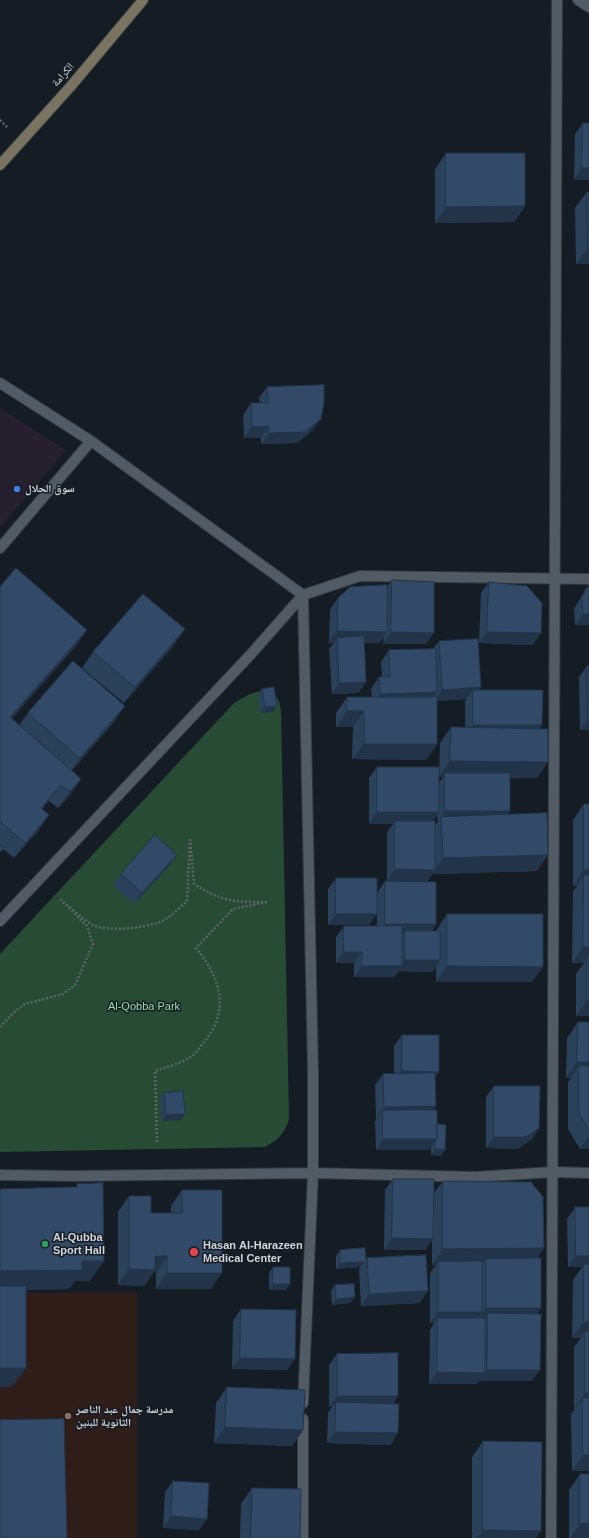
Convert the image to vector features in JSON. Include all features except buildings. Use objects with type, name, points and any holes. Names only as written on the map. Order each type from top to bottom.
[{"type":"main road","name":"الكرامة","points":[[0,165],[71,86],[143,0]]},
{"type":"street","points":[[551,1538],[557,0]]},
{"type":"street","points":[[578,0],[589,6]]},
{"type":"street","points":[[0,383],[91,441],[303,596]]},
{"type":"street","points":[[0,548],[91,441]]},
{"type":"street","points":[[0,921],[252,653],[303,596],[360,576],[589,579]]},
{"type":"street","points":[[303,596],[313,1173],[302,1440],[303,1538]]},
{"type":"street","points":[[0,1174],[82,1176],[313,1173],[475,1177],[553,1172],[589,1173]]},
{"type":"path","points":[[0,1027],[13,1013],[25,1004],[64,994],[75,984],[78,978],[93,944],[87,926],[61,900],[92,925],[104,929],[160,922],[172,915],[186,901],[190,838],[194,884],[214,896],[234,902],[268,902],[233,908],[196,948],[206,961],[220,992],[219,1010],[214,1029],[193,1056],[156,1071],[157,1143]]},
{"type":"shaded area","name":"سوق الحلال","points":[[0,408],[66,450],[0,528]]},
{"type":"shaded area","name":"مدرسة جمال عبد الناصر الثانوية للبنين","points":[[0,1293],[137,1293],[137,1538],[0,1538]]},
{"type":"green space","name":"Al-Qobba Park","points":[[263,690],[271,693],[278,699],[281,711],[289,1119],[283,1132],[274,1142],[265,1147],[0,1152],[0,954],[234,703],[250,694]]},
{"type":"place","name":"سوق الحلال","points":[[17,489]]},
{"type":"place","name":"Al-Qubba Sport Hall","points":[[45,1244]]},
{"type":"place","name":"Hasan Al-Harazeen Medical Center","points":[[194,1252]]},
{"type":"place","name":"مدرسة جمال عبد الناصر الثانوية للبنين","points":[[68,1416]]}]
